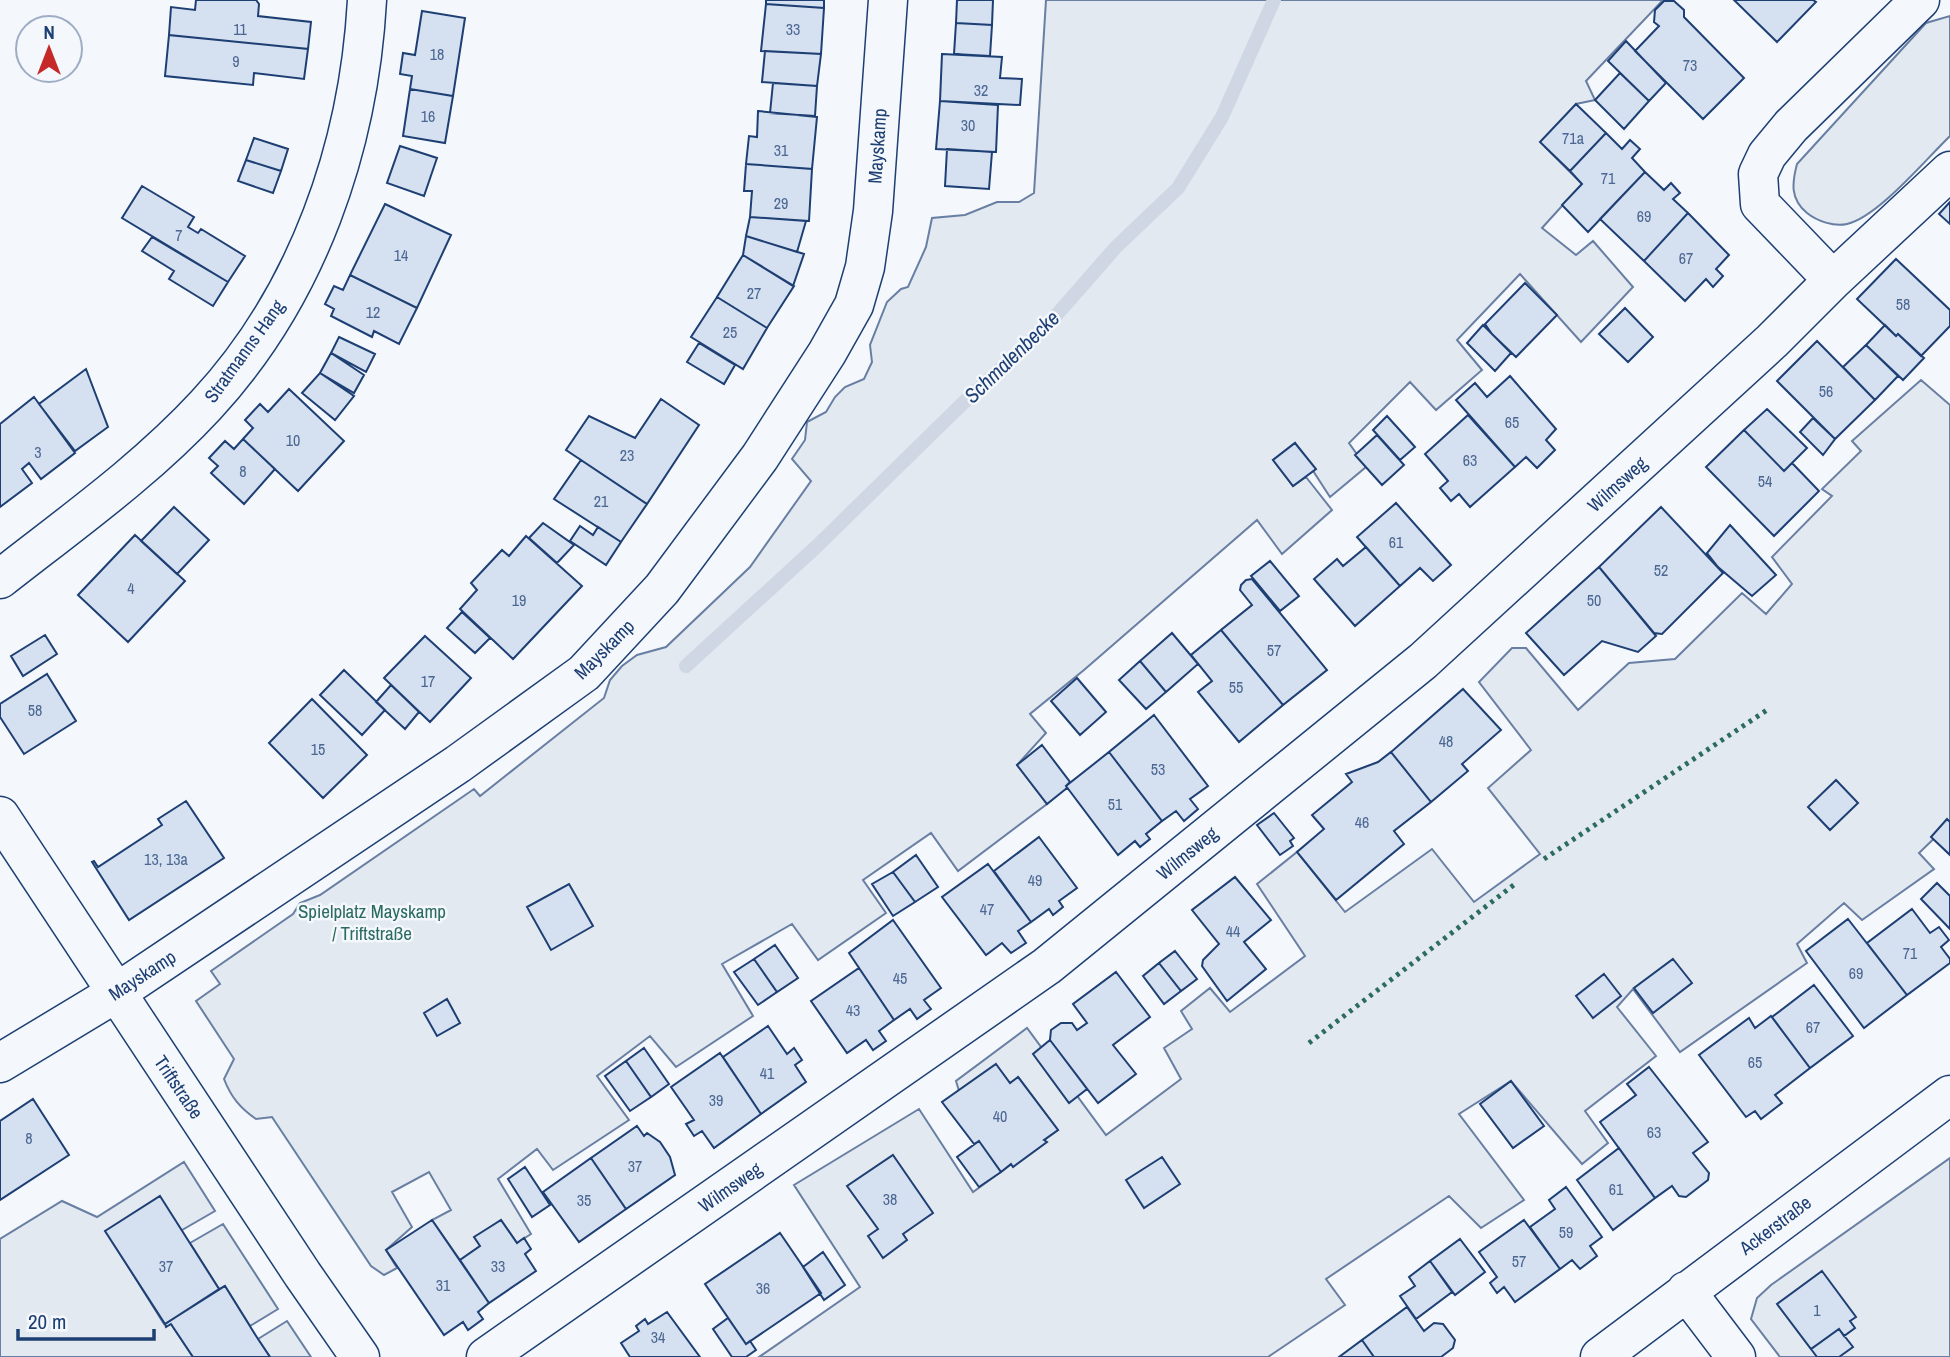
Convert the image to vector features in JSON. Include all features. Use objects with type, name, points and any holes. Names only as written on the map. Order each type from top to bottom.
[{"type":"street","name":"Stratmanns Hang","points":[[0,579],[106,495],[174,436],[207,404],[270,321],[316,232],[335,183],[358,89],[367,0]]},
{"type":"street","name":"Mayskamp","points":[[0,1063],[116,993],[458,764],[584,673],[662,589],[760,457],[827,353],[854,305],[865,267],[873,212],[888,0]]},
{"type":"street","points":[[1833,280],[1760,204],[1758,174],[1767,155],[1791,126],[1920,0]]},
{"type":"street","name":"Wilmsweg","points":[[486,1357],[1047,966],[1423,661],[1762,351],[1950,170]]},
{"type":"street","name":"Triftstraße","points":[[0,816],[360,1357]]},
{"type":"street","name":"Ackerstraße","points":[[1600,1357],[1950,1095]]},
{"type":"street","points":[[1686,1291],[1736,1357]]},
{"type":"green space","name":"Spielplatz Mayskamp / Triftstraße","points":[[1046,0],[1663,0],[1586,81],[1595,100],[1576,104],[1545,147],[1582,184],[1542,228],[1576,255],[1593,241],[1633,287],[1581,342],[1520,274],[1457,340],[1482,370],[1436,410],[1410,382],[1349,443],[1366,467],[1330,497],[1295,443],[1273,460],[1293,486],[1306,477],[1332,510],[1282,554],[1257,520],[1030,714],[1046,733],[1017,765],[1047,804],[958,871],[931,833],[863,880],[886,913],[818,960],[792,924],[722,964],[753,1016],[676,1067],[650,1036],[597,1076],[629,1120],[553,1170],[537,1149],[498,1179],[531,1234],[517,1243],[501,1220],[483,1232],[480,1246],[460,1260],[432,1220],[451,1210],[429,1172],[392,1192],[412,1227],[386,1250],[397,1268],[384,1275],[371,1266],[272,1117],[256,1119],[233,1097],[224,1079],[234,1059],[196,1001],[220,984],[211,971],[293,914],[300,903],[320,895],[474,789],[480,796],[604,698],[610,680],[622,666],[637,655],[666,647],[750,567],[811,481],[792,459],[805,440],[807,422],[826,412],[845,387],[864,379],[872,362],[870,345],[887,302],[901,289],[908,287],[926,247],[932,218],[965,215],[997,202],[1019,202],[1034,193]]},
{"type":"green space","points":[[1950,16],[1950,136],[1873,211],[1847,224],[1837,225],[1811,216],[1801,208],[1795,196],[1793,184],[1797,164],[1926,23]]},
{"type":"green space","points":[[1921,380],[1950,405],[1950,823],[1919,853],[1934,869],[1862,920],[1844,903],[1797,944],[1807,963],[1680,1052],[1633,989],[1617,1007],[1656,1056],[1585,1111],[1608,1143],[1582,1164],[1511,1081],[1459,1114],[1524,1200],[1481,1228],[1449,1196],[1326,1279],[1345,1305],[1268,1357],[759,1357],[860,1287],[794,1185],[919,1109],[973,1192],[1058,1130],[1019,1078],[1010,1083],[959,1091],[956,1081],[1027,1028],[1106,1135],[1181,1079],[1164,1048],[1192,1029],[1181,1011],[1210,988],[1230,1012],[1305,956],[1257,884],[1297,852],[1345,912],[1432,849],[1474,902],[1540,854],[1488,788],[1531,750],[1479,682],[1512,648],[1526,648],[1578,710],[1629,663],[1675,659],[1742,593],[1766,614],[1792,584],[1772,557],[1832,496],[1822,489],[1861,451],[1852,441]]},
{"type":"green space","points":[[1950,1158],[1950,1357],[1780,1357],[1751,1319],[1757,1298],[1771,1285]]},
{"type":"green space","points":[[184,1162],[215,1211],[182,1230],[106,1231],[164,1324],[171,1324],[193,1357],[0,1357],[0,1239],[62,1201],[97,1217]]},
{"type":"green space","points":[[223,1224],[278,1309],[250,1326],[225,1286],[219,1289],[190,1243]]},
{"type":"green space","points":[[287,1321],[311,1357],[270,1357],[258,1339]]},
{"type":"building","points":[[196,0],[256,0],[259,4],[258,16],[311,22],[308,49],[169,35],[171,7],[195,10]]},
{"type":"building","points":[[766,0],[824,0],[824,8],[766,4]]},
{"type":"building","points":[[957,0],[993,0],[992,25],[956,23]]},
{"type":"building","points":[[1734,0],[1813,0],[1816,2],[1777,42]]},
{"type":"building","points":[[1664,1],[1674,1],[1684,10],[1684,17],[1744,78],[1703,119],[1635,51],[1659,26],[1654,22],[1655,10]]},
{"type":"building","points":[[766,4],[824,8],[821,54],[761,51]]},
{"type":"building","points":[[422,11],[465,18],[453,96],[410,89],[412,76],[400,74],[403,53],[415,55]]},
{"type":"building","points":[[956,23],[992,25],[990,56],[954,54]]},
{"type":"building","points":[[169,35],[308,49],[304,79],[254,73],[253,85],[165,76]]},
{"type":"building","points":[[1626,41],[1666,83],[1649,101],[1608,61]]},
{"type":"building","points":[[765,51],[821,54],[817,86],[762,82]]},
{"type":"building","points":[[942,54],[1002,57],[1000,78],[1022,79],[1020,105],[940,101]]},
{"type":"building","points":[[1620,73],[1649,101],[1624,129],[1595,100]]},
{"type":"building","points":[[773,83],[817,86],[815,116],[770,113]]},
{"type":"building","points":[[410,89],[453,96],[445,143],[403,136]]},
{"type":"building","points":[[940,101],[998,105],[996,152],[936,149]]},
{"type":"building","points":[[1576,104],[1606,133],[1570,171],[1540,142]]},
{"type":"building","points":[[758,111],[817,117],[812,169],[746,164],[749,136],[757,137]]},
{"type":"building","points":[[1606,133],[1622,149],[1630,140],[1640,149],[1632,158],[1645,172],[1588,232],[1562,205],[1582,184],[1570,171]]},
{"type":"building","points":[[254,138],[288,149],[281,171],[246,160]]},
{"type":"building","points":[[400,146],[437,158],[424,196],[387,183]]},
{"type":"building","points":[[947,149],[992,152],[989,189],[945,186]]},
{"type":"building","points":[[246,160],[281,171],[273,193],[238,181]]},
{"type":"building","points":[[746,164],[812,169],[809,221],[750,217],[752,191],[744,191]]},
{"type":"building","points":[[1645,172],[1664,190],[1671,183],[1680,193],[1673,199],[1688,213],[1644,261],[1600,219]]},
{"type":"building","points":[[142,186],[194,217],[188,227],[198,233],[201,229],[245,256],[228,282],[122,218]]},
{"type":"building","points":[[1950,202],[1950,224],[1939,214]]},
{"type":"building","points":[[385,204],[451,235],[417,308],[350,275]]},
{"type":"building","points":[[1688,213],[1729,255],[1716,269],[1723,276],[1713,287],[1706,279],[1685,301],[1644,261]]},
{"type":"building","points":[[750,217],[806,221],[797,252],[746,236]]},
{"type":"building","points":[[746,236],[804,254],[793,286],[743,255]]},
{"type":"building","points":[[152,237],[228,282],[213,306],[169,279],[174,271],[142,251]]},
{"type":"building","points":[[743,255],[794,286],[767,328],[717,297]]},
{"type":"building","points":[[1896,259],[1950,310],[1950,326],[1921,356],[1857,299]]},
{"type":"building","points":[[350,275],[417,308],[399,344],[374,331],[372,337],[331,316],[334,309],[325,304],[334,286],[343,290]]},
{"type":"building","points":[[1525,283],[1557,315],[1516,357],[1485,324]]},
{"type":"building","points":[[717,297],[767,328],[743,369],[691,337]]},
{"type":"building","points":[[1625,308],[1653,337],[1628,362],[1599,334]]},
{"type":"building","points":[[1483,325],[1511,353],[1495,371],[1467,343]]},
{"type":"building","points":[[1885,325],[1924,358],[1903,380],[1866,345]]},
{"type":"building","points":[[339,337],[375,354],[366,372],[331,353]]},
{"type":"building","points":[[1817,341],[1875,400],[1835,439],[1777,381]]},
{"type":"building","points":[[699,343],[735,365],[724,384],[687,362]]},
{"type":"building","points":[[1866,345],[1898,376],[1875,400],[1843,367]]},
{"type":"building","points":[[331,353],[364,375],[354,393],[320,373]]},
{"type":"building","points":[[86,369],[108,427],[75,451],[39,404]]},
{"type":"building","points":[[320,373],[354,396],[335,420],[302,393]]},
{"type":"building","points":[[1510,376],[1556,429],[1546,440],[1555,450],[1537,468],[1526,457],[1515,467],[1456,400],[1475,383],[1487,397]]},
{"type":"building","points":[[289,389],[344,441],[298,491],[243,439],[253,428],[245,420],[260,404],[268,412]]},
{"type":"building","points":[[34,397],[75,453],[41,479],[29,463],[22,469],[32,483],[0,507],[0,424]]},
{"type":"building","points":[[661,399],[699,425],[647,504],[566,450],[589,416],[635,438]]},
{"type":"building","points":[[1767,409],[1807,448],[1784,471],[1744,430]]},
{"type":"building","points":[[1468,415],[1515,467],[1470,507],[1459,494],[1451,501],[1440,488],[1448,481],[1425,454]]},
{"type":"building","points":[[1387,416],[1415,447],[1400,460],[1373,430]]},
{"type":"building","points":[[1813,418],[1835,439],[1823,455],[1800,432]]},
{"type":"building","points":[[1744,430],[1784,471],[1792,463],[1819,491],[1774,536],[1706,467]]},
{"type":"building","points":[[1377,435],[1404,465],[1382,485],[1355,455]]},
{"type":"building","points":[[243,439],[275,469],[244,504],[211,473],[218,466],[209,458],[225,441],[234,449]]},
{"type":"building","points":[[1295,443],[1316,469],[1293,486],[1273,460]]},
{"type":"building","points":[[581,460],[647,504],[621,542],[554,499]]},
{"type":"building","points":[[1396,503],[1451,565],[1433,581],[1420,568],[1400,586],[1357,537]]},
{"type":"building","points":[[174,507],[209,540],[177,574],[141,541]]},
{"type":"building","points":[[1661,507],[1723,573],[1662,634],[1654,633],[1599,567]]},
{"type":"building","points":[[543,523],[574,545],[557,563],[529,538]]},
{"type":"building","points":[[1730,525],[1776,575],[1752,596],[1718,567],[1707,553]]},
{"type":"building","points":[[580,526],[593,535],[598,527],[621,542],[606,565],[570,541]]},
{"type":"building","points":[[135,535],[185,581],[128,642],[78,595]]},
{"type":"building","points":[[526,536],[582,586],[513,659],[460,609],[477,590],[471,583],[502,550],[509,556]]},
{"type":"building","points":[[1366,547],[1400,586],[1355,626],[1314,579],[1337,559],[1343,566]]},
{"type":"building","points":[[1270,561],[1299,596],[1280,611],[1251,576]]},
{"type":"building","points":[[1599,567],[1656,636],[1638,652],[1602,641],[1564,675],[1526,633]]},
{"type":"building","points":[[1252,579],[1327,670],[1283,705],[1221,630],[1252,605],[1240,590],[1246,580]]},
{"type":"building","points":[[462,612],[490,638],[475,653],[447,628]]},
{"type":"building","points":[[1221,630],[1283,705],[1239,742],[1198,692],[1212,681],[1191,655]]},
{"type":"building","points":[[1172,633],[1198,664],[1166,692],[1140,661]]},
{"type":"building","points":[[45,635],[57,654],[23,676],[11,656]]},
{"type":"building","points":[[425,636],[471,678],[430,722],[384,678]]},
{"type":"building","points":[[1140,661],[1166,692],[1146,709],[1119,680]]},
{"type":"building","points":[[344,670],[385,710],[362,735],[320,695]]},
{"type":"building","points":[[47,674],[76,721],[24,754],[0,717],[0,704]]},
{"type":"building","points":[[1077,678],[1106,712],[1080,735],[1051,701]]},
{"type":"building","points":[[391,685],[419,712],[405,729],[376,702]]},
{"type":"building","points":[[1463,689],[1501,730],[1462,764],[1468,771],[1431,802],[1391,752]]},
{"type":"building","points":[[312,699],[367,755],[323,798],[269,743]]},
{"type":"building","points":[[1154,715],[1208,786],[1190,799],[1198,809],[1184,821],[1176,811],[1162,821],[1109,752]]},
{"type":"building","points":[[1042,745],[1070,782],[1067,788],[1047,804],[1017,765]]},
{"type":"building","points":[[1109,752],[1162,821],[1146,834],[1150,839],[1140,847],[1135,841],[1118,855],[1066,786]]},
{"type":"building","points":[[1391,752],[1431,802],[1394,831],[1404,844],[1336,900],[1297,852],[1324,829],[1312,815],[1352,782],[1346,774],[1378,762]]},
{"type":"building","points":[[1836,780],[1858,803],[1830,830],[1808,807]]},
{"type":"building","points":[[186,801],[224,858],[129,920],[92,862],[98,867],[162,825],[158,819]]},
{"type":"building","points":[[1274,813],[1294,838],[1290,841],[1293,846],[1280,855],[1257,825]]},
{"type":"building","points":[[1947,819],[1950,822],[1950,855],[1931,837]]},
{"type":"building","points":[[1039,837],[1077,888],[1059,901],[1063,907],[1053,915],[1049,909],[1031,922],[994,871]]},
{"type":"building","points":[[916,855],[938,887],[915,902],[893,872]]},
{"type":"building","points":[[988,864],[1031,922],[1018,931],[1026,943],[1011,953],[1002,943],[986,955],[942,897]]},
{"type":"building","points":[[893,872],[915,902],[893,916],[872,884]]},
{"type":"building","points":[[1235,877],[1271,920],[1244,942],[1266,969],[1227,1001],[1202,966],[1203,960],[1219,944],[1192,910]]},
{"type":"building","points":[[1937,883],[1950,896],[1950,929],[1921,899]]},
{"type":"building","points":[[569,884],[593,926],[551,950],[527,907]]},
{"type":"building","points":[[1912,909],[1930,933],[1939,927],[1949,940],[1941,947],[1950,963],[1907,995],[1867,943]]},
{"type":"building","points":[[1848,919],[1907,995],[1864,1028],[1806,951]]},
{"type":"building","points":[[893,920],[941,988],[924,1000],[931,1009],[917,1019],[910,1009],[894,1020],[849,953]]},
{"type":"building","points":[[775,945],[798,978],[777,992],[754,959]]},
{"type":"building","points":[[1175,951],[1197,979],[1181,991],[1159,963]]},
{"type":"building","points":[[754,959],[777,992],[758,1005],[734,972]]},
{"type":"building","points":[[1673,959],[1692,983],[1653,1013],[1634,988]]},
{"type":"building","points":[[1159,963],[1181,991],[1164,1004],[1143,976]]},
{"type":"building","points":[[859,968],[894,1020],[879,1031],[886,1041],[873,1050],[866,1040],[847,1053],[811,1001]]},
{"type":"building","points":[[1116,972],[1150,1017],[1113,1045],[1136,1074],[1098,1103],[1050,1040],[1051,1030],[1061,1023],[1072,1023],[1077,1030],[1087,1023],[1073,1004]]},
{"type":"building","points":[[1604,974],[1621,996],[1593,1018],[1576,996]]},
{"type":"building","points":[[1814,985],[1853,1036],[1810,1068],[1772,1017]]},
{"type":"building","points":[[447,999],[460,1023],[437,1036],[424,1013]]},
{"type":"building","points":[[1771,1016],[1810,1068],[1775,1095],[1782,1103],[1761,1119],[1755,1111],[1746,1117],[1699,1055],[1749,1018],[1755,1028]]},
{"type":"building","points":[[768,1026],[787,1054],[794,1048],[802,1060],[795,1065],[806,1082],[761,1114],[723,1057]]},
{"type":"building","points":[[1050,1040],[1087,1089],[1069,1103],[1033,1054]]},
{"type":"building","points":[[644,1048],[669,1084],[651,1097],[626,1061]]},
{"type":"building","points":[[720,1053],[761,1114],[714,1148],[702,1131],[694,1136],[686,1124],[694,1120],[671,1087]]},
{"type":"building","points":[[626,1061],[651,1097],[630,1111],[605,1076]]},
{"type":"building","points":[[996,1064],[1010,1083],[1018,1077],[1058,1130],[1044,1140],[1047,1142],[1013,1167],[1011,1164],[1001,1172],[979,1141],[974,1144],[942,1102]]},
{"type":"building","points":[[1649,1067],[1708,1142],[1693,1153],[1709,1173],[1708,1180],[1686,1197],[1679,1196],[1672,1186],[1655,1198],[1600,1122],[1636,1095],[1627,1084]]},
{"type":"building","points":[[1511,1081],[1544,1126],[1513,1148],[1480,1104]]},
{"type":"building","points":[[33,1099],[69,1155],[0,1200],[0,1121]]},
{"type":"building","points":[[637,1126],[644,1136],[647,1133],[660,1142],[670,1157],[675,1175],[626,1209],[591,1158]]},
{"type":"building","points":[[979,1141],[1001,1172],[979,1187],[957,1157]]},
{"type":"building","points":[[1619,1148],[1655,1198],[1613,1230],[1577,1180]]},
{"type":"building","points":[[893,1155],[933,1213],[903,1234],[907,1240],[883,1258],[868,1236],[878,1229],[847,1186]]},
{"type":"building","points":[[1162,1157],[1180,1184],[1144,1208],[1126,1180]]},
{"type":"building","points":[[591,1158],[626,1209],[579,1242],[543,1192]]},
{"type":"building","points":[[525,1167],[550,1205],[532,1217],[508,1179]]},
{"type":"building","points":[[1566,1187],[1602,1237],[1590,1246],[1597,1256],[1580,1269],[1572,1260],[1560,1269],[1530,1227],[1555,1209],[1549,1200]]},
{"type":"building","points":[[160,1196],[219,1289],[165,1324],[105,1231]]},
{"type":"building","points":[[432,1220],[489,1303],[478,1312],[483,1319],[468,1330],[463,1322],[444,1335],[386,1250]]},
{"type":"building","points":[[501,1220],[517,1243],[524,1238],[531,1249],[525,1254],[536,1271],[489,1303],[460,1260],[480,1246],[474,1237]]},
{"type":"building","points":[[1524,1220],[1560,1269],[1515,1302],[1504,1287],[1497,1293],[1490,1283],[1497,1277],[1479,1252]]},
{"type":"building","points":[[780,1233],[821,1293],[746,1344],[705,1284]]},
{"type":"building","points":[[1460,1239],[1485,1272],[1455,1295],[1430,1261]]},
{"type":"building","points":[[823,1252],[845,1285],[824,1300],[803,1267]]},
{"type":"building","points":[[1430,1261],[1452,1292],[1416,1319],[1400,1296],[1415,1286],[1409,1277]]},
{"type":"building","points":[[1822,1271],[1856,1317],[1850,1321],[1855,1328],[1844,1336],[1839,1329],[1811,1349],[1777,1304]]},
{"type":"building","points":[[225,1286],[270,1357],[193,1357],[171,1324],[166,1327],[165,1324]]},
{"type":"building","points":[[1407,1307],[1424,1331],[1434,1323],[1443,1324],[1455,1340],[1453,1348],[1441,1357],[1374,1357],[1362,1340]]},
{"type":"building","points":[[667,1312],[700,1357],[630,1357],[621,1343],[639,1331],[636,1326],[645,1319],[648,1324]]},
{"type":"building","points":[[728,1318],[746,1344],[750,1341],[756,1350],[746,1357],[732,1357],[713,1329]]},
{"type":"building","points":[[1839,1329],[1853,1347],[1839,1357],[1817,1357],[1811,1349]]},
{"type":"building","points":[[1362,1340],[1374,1357],[1339,1357]]},
{"type":"waterway","name":"Schmalenbecke","points":[[686,666],[816,547],[962,404],[1046,327],[1116,247],[1178,188],[1222,117],[1274,0]]},
{"type":"hedge","points":[[1544,859],[1770,708]]},
{"type":"hedge","points":[[1309,1043],[1515,884]]}]
